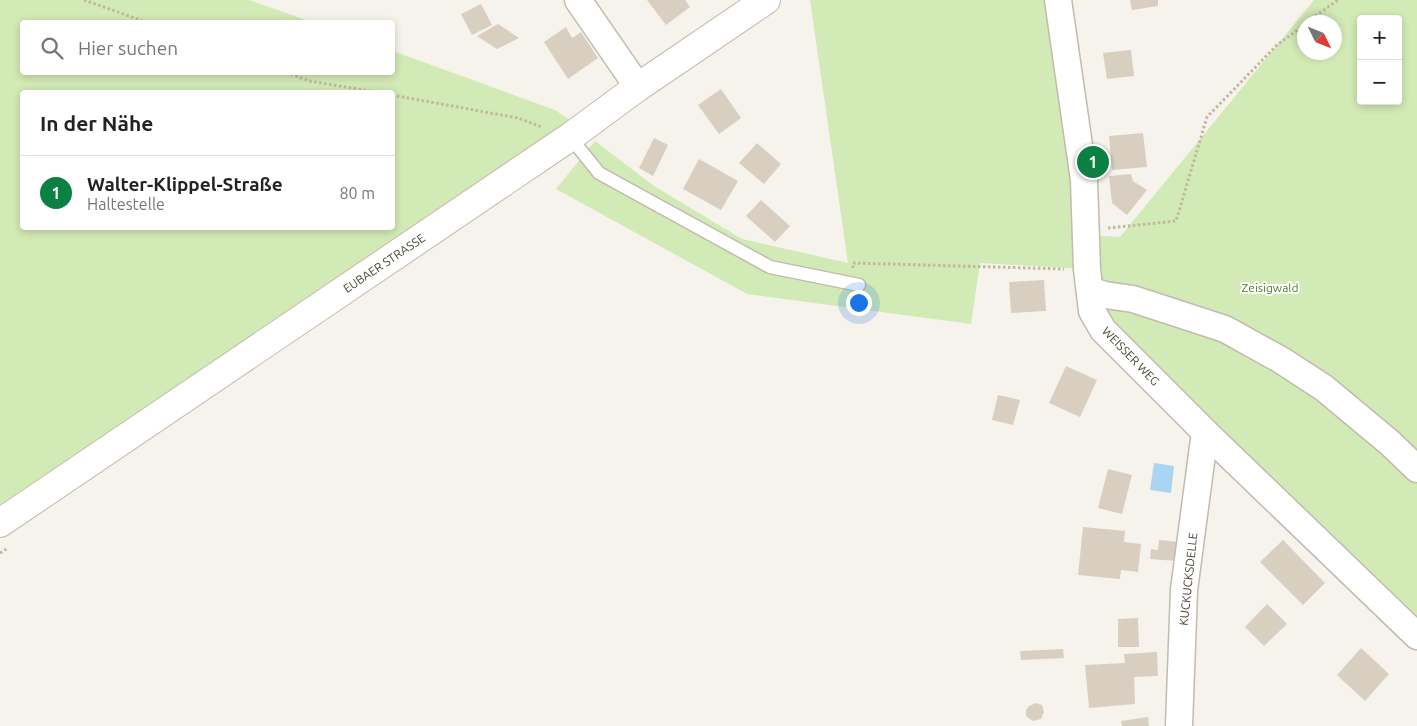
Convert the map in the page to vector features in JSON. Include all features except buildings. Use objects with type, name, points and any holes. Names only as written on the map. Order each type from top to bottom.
[{"type":"street","points":[[578,0],[638,87]]},
{"type":"street","name":"EUBAER STRASSE","points":[[0,523],[570,137],[638,87],[766,0]]},
{"type":"street","name":"WEISSER WEG","points":[[1058,0],[1084,180],[1092,311],[1103,330],[1205,432],[1417,636]]},
{"type":"street","points":[[1089,280],[1106,295],[1133,299],[1225,329],[1281,360],[1324,388],[1390,443],[1417,469]]},
{"type":"street","name":"KUCKUCKSDELLE","points":[[1179,726],[1184,590],[1205,432]]},
{"type":"lane","points":[[570,137],[598,173],[770,267],[856,284]]},
{"type":"path","points":[[84,0],[140,20]]},
{"type":"path","points":[[1318,15],[1338,0]]},
{"type":"path","points":[[1086,230],[1176,221],[1207,118],[1277,44],[1297,30]]},
{"type":"path","points":[[295,75],[309,80],[365,90]]},
{"type":"path","points":[[395,97],[518,118],[570,137]]},
{"type":"path","points":[[856,284],[853,263],[1089,280]]},
{"type":"green space","points":[[0,0],[249,0],[306,20],[20,20],[20,75],[395,75],[395,52],[555,110],[571,121],[0,507]]},
{"type":"green space","name":"Zeisigwald","points":[[810,0],[1056,0],[1086,235],[1120,237],[1297,21],[1297,60],[1342,60],[1342,15],[1302,15],[1314,0],[1417,0],[1417,636],[1103,330],[1087,269],[980,263],[971,324],[747,294],[556,189],[595,141],[654,186],[742,239],[848,263]]},
{"type":"water","points":[[1154,463],[1174,466],[1171,493],[1150,490]]},
{"type":"place","name":"Walter-Klippel-Straße","points":[[1093,162]]}]
